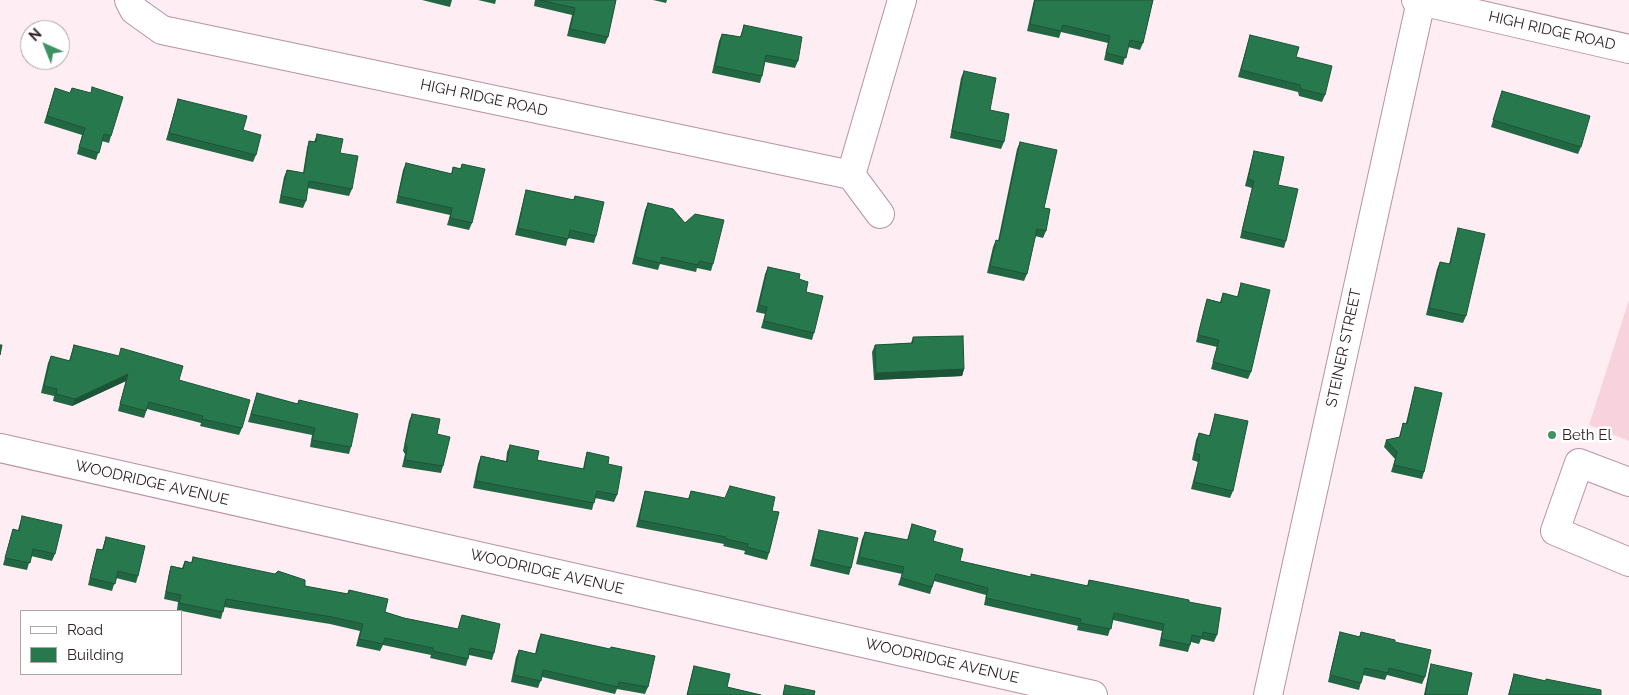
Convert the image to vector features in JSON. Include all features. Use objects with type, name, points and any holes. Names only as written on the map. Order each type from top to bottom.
[{"type":"street","name":"HIGH RIDGE ROAD","points":[[129,0],[134,10],[162,30],[851,175]]},
{"type":"street","points":[[880,214],[851,175],[902,0]]},
{"type":"street","name":"HIGH RIDGE ROAD","points":[[1418,1],[1629,49]]},
{"type":"street","name":"STEINER STREET","points":[[1268,695],[1418,1]]},
{"type":"street","name":"WOODRIDGE AVENUE","points":[[0,448],[1094,695]]},
{"type":"street","points":[[1629,482],[1579,463],[1555,532],[1629,562]]},
{"type":"shaded area","points":[[1629,300],[1629,441],[1589,425]]},
{"type":"building","points":[[540,0],[616,0],[608,37],[570,29],[575,8]]},
{"type":"building","points":[[1035,0],[1153,0],[1143,43],[1130,40],[1126,58],[1106,53],[1110,36],[1063,25],[1061,31],[1030,24]]},
{"type":"building","points":[[744,25],[802,37],[798,61],[766,55],[762,76],[715,66],[722,34],[741,37]]},
{"type":"building","points":[[1250,35],[1299,47],[1296,57],[1332,66],[1325,95],[1301,89],[1300,85],[1241,70]]},
{"type":"building","points":[[964,71],[996,78],[990,110],[1009,114],[1004,142],[952,131]]},
{"type":"building","points":[[92,87],[123,97],[111,136],[104,134],[99,153],[79,147],[85,128],[47,116],[55,88],[70,93],[72,88],[91,93]]},
{"type":"building","points":[[1502,91],[1590,116],[1581,147],[1493,120]]},
{"type":"building","points":[[178,99],[247,116],[243,130],[261,135],[256,155],[169,133]]},
{"type":"building","points":[[317,134],[343,139],[340,153],[358,156],[352,189],[309,181],[306,201],[281,196],[287,170],[304,173],[309,141],[316,142]]},
{"type":"building","points":[[1020,142],[1057,150],[1044,208],[1050,209],[1046,231],[1037,229],[1027,274],[990,266],[996,240],[999,241]]},
{"type":"building","points":[[1254,151],[1284,157],[1278,185],[1298,189],[1286,241],[1242,231],[1254,181],[1248,179]]},
{"type":"building","points":[[406,163],[452,174],[453,167],[461,169],[462,164],[485,169],[472,223],[450,218],[452,208],[398,196]]},
{"type":"building","points":[[526,190],[574,200],[575,196],[604,202],[596,236],[570,230],[568,239],[518,228]]},
{"type":"building","points":[[648,203],[673,209],[685,223],[695,214],[724,220],[713,264],[699,261],[698,265],[662,257],[660,263],[635,257]]},
{"type":"building","points":[[1458,228],[1485,234],[1466,316],[1429,308],[1440,262],[1450,264]]},
{"type":"building","points":[[768,267],[800,274],[799,279],[808,282],[806,292],[823,296],[814,333],[764,321],[767,307],[759,305]]},
{"type":"building","points":[[1241,283],[1270,290],[1251,372],[1213,362],[1219,340],[1198,335],[1207,299],[1221,303],[1223,293],[1238,297]]},
{"type":"building","points":[[963,336],[964,369],[876,373],[875,345],[913,343],[913,337]]},
{"type":"building","points":[[74,345],[119,356],[121,348],[183,366],[179,380],[250,400],[242,428],[202,419],[203,416],[149,402],[146,411],[120,404],[128,374],[75,399],[56,394],[57,389],[44,386],[51,356],[70,361]]},
{"type":"building","points":[[1415,387],[1442,393],[1424,472],[1394,465],[1397,452],[1386,440],[1400,437],[1403,423],[1407,424]]},
{"type":"building","points":[[257,393],[298,404],[299,400],[358,414],[351,447],[312,440],[315,428],[251,414]]},
{"type":"building","points":[[412,414],[440,419],[437,434],[450,437],[443,466],[405,460],[407,447],[405,444]]},
{"type":"building","points":[[1215,414],[1248,421],[1233,491],[1194,482],[1200,455],[1195,453],[1199,433],[1210,436]]},
{"type":"building","points":[[510,445],[539,451],[537,460],[584,469],[587,452],[609,457],[608,464],[622,467],[617,495],[597,491],[594,503],[476,481],[481,456],[507,462]]},
{"type":"building","points":[[730,486],[775,497],[772,511],[779,512],[769,553],[747,547],[748,544],[726,539],[726,537],[639,520],[645,491],[689,499],[691,491],[725,498]]},
{"type":"building","points":[[22,516],[62,525],[55,554],[33,549],[30,563],[5,558],[13,529],[19,531]]},
{"type":"building","points":[[912,524],[936,531],[933,541],[963,549],[960,561],[1031,577],[1031,574],[1088,586],[1089,580],[1221,608],[1217,635],[1203,632],[1202,637],[1192,635],[1190,645],[1161,639],[1164,624],[1114,613],[1111,629],[1080,623],[1081,619],[986,598],[988,588],[936,574],[932,587],[901,578],[904,567],[859,557],[865,532],[908,540]]},
{"type":"building","points":[[819,530],[858,538],[851,568],[813,559]]},
{"type":"building","points":[[106,537],[145,546],[138,576],[118,571],[115,584],[90,578],[97,549],[103,550]]},
{"type":"building","points":[[193,557],[275,574],[278,571],[305,580],[305,586],[348,594],[349,590],[388,599],[385,612],[404,618],[458,629],[462,615],[500,624],[494,653],[470,648],[468,659],[433,651],[433,648],[385,638],[383,644],[359,639],[363,624],[226,599],[223,612],[179,603],[181,595],[166,592],[171,566],[183,569],[185,561],[192,563]]},
{"type":"building","points":[[1340,632],[1360,637],[1361,632],[1431,650],[1425,677],[1389,668],[1388,673],[1365,668],[1361,683],[1330,675]]},
{"type":"building","points":[[541,634],[610,649],[611,647],[655,656],[648,687],[619,682],[618,687],[543,670],[541,681],[514,675],[519,650],[536,654]]},
{"type":"building","points":[[1431,664],[1472,673],[1467,695],[1425,695]]},
{"type":"building","points":[[694,666],[730,674],[727,687],[761,695],[687,695]]},
{"type":"building","points":[[1514,674],[1601,690],[1601,695],[1509,695]]},
{"type":"building","points":[[785,685],[815,691],[814,695],[783,695]]},
{"type":"place","name":"Beth El","points":[[1552,435]]}]
